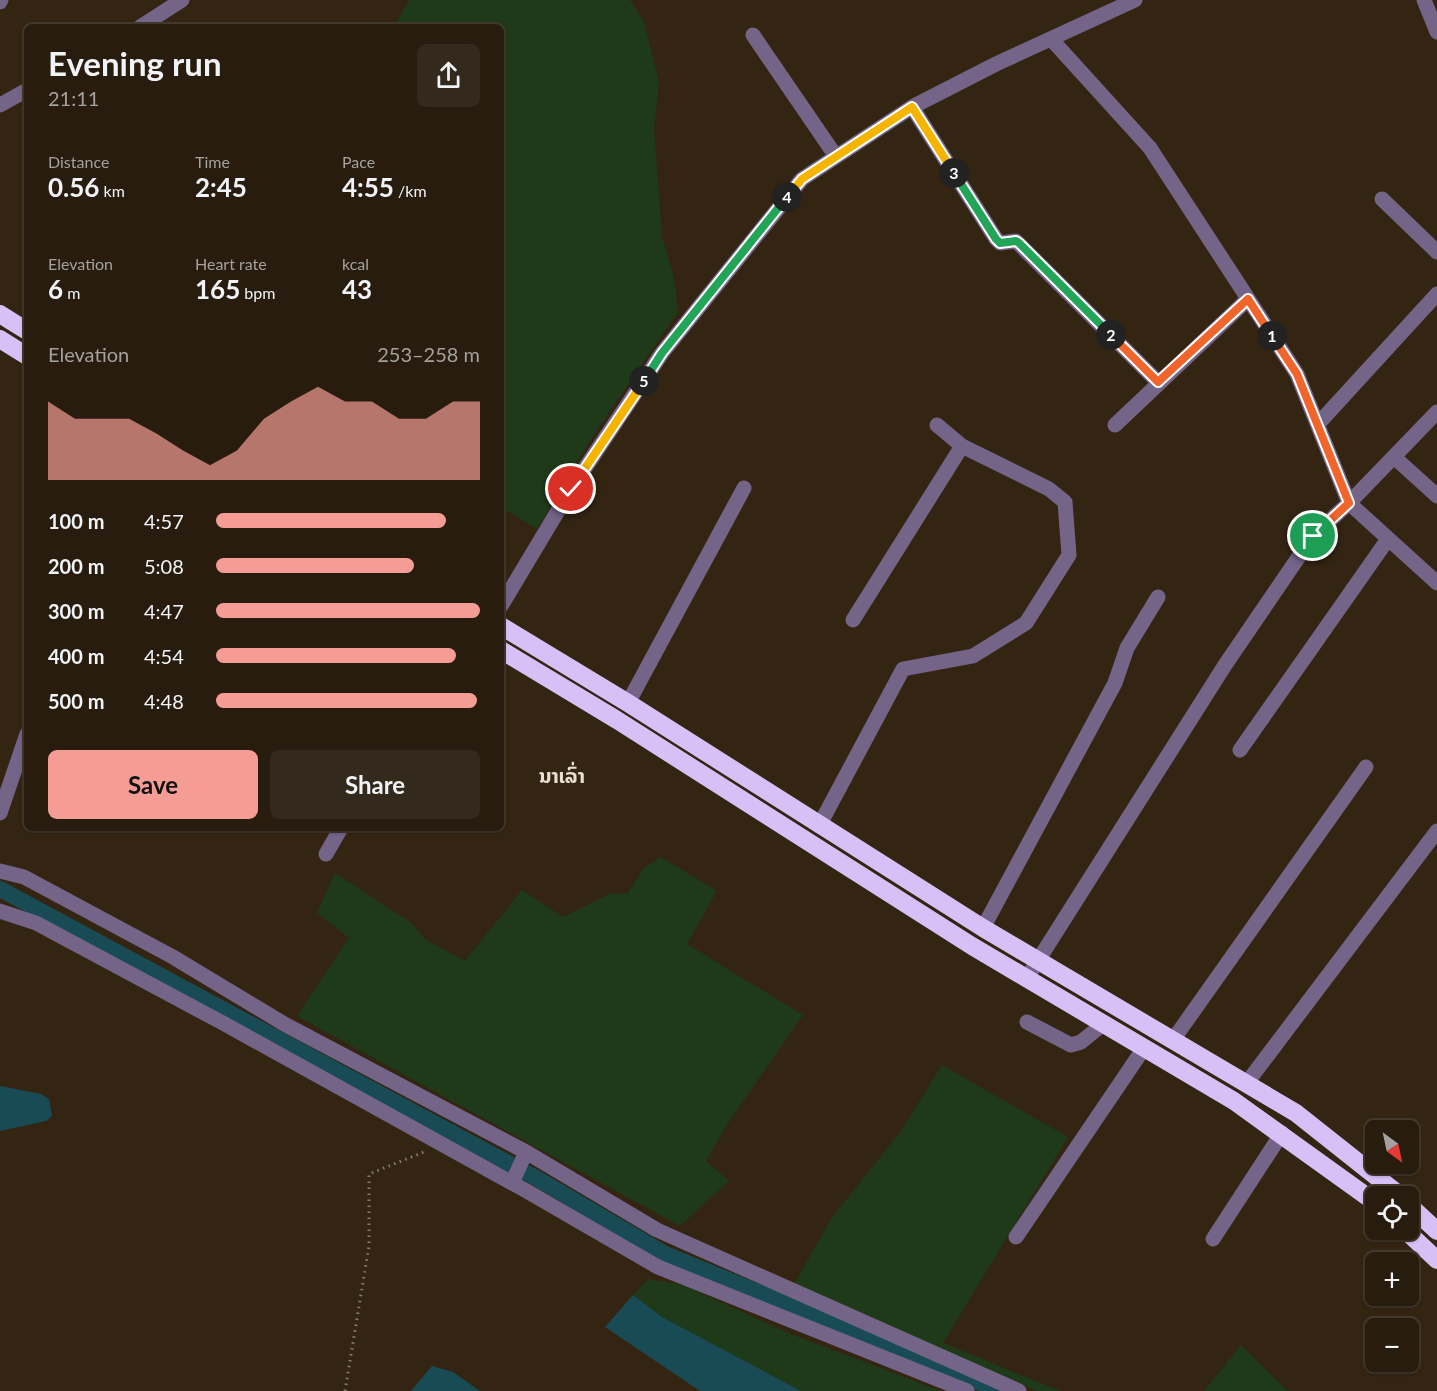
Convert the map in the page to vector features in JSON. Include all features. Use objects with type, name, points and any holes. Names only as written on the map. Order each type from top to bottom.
[{"type":"highway","points":[[0,314],[24,329]]},
{"type":"highway","points":[[0,339],[24,354]]},
{"type":"highway","points":[[504,628],[628,703],[983,928],[1296,1113],[1388,1186]]},
{"type":"highway","points":[[504,652],[617,720],[943,928],[1282,1133],[1365,1195]]},
{"type":"highway","points":[[1419,1214],[1437,1231]]},
{"type":"highway","points":[[1416,1240],[1437,1260]]},
{"type":"street","points":[[145,24],[182,0]]},
{"type":"street","points":[[504,601],[571,489],[662,353],[802,179],[835,155],[912,107],[996,64],[1136,0]]},
{"type":"street","points":[[1424,0],[1437,32]]},
{"type":"street","points":[[753,35],[835,155]]},
{"type":"street","points":[[1052,40],[1150,148],[1297,374],[1349,503],[1437,583]]},
{"type":"street","points":[[0,105],[24,92]]},
{"type":"street","points":[[912,107],[996,239],[1000,243],[1016,241],[1019,243],[1158,382]]},
{"type":"street","points":[[1382,198],[1437,252]]},
{"type":"street","points":[[1318,424],[1437,294]]},
{"type":"street","points":[[1115,424],[1248,299]]},
{"type":"street","points":[[1027,978],[1231,656],[1313,536],[1349,503],[1437,412]]},
{"type":"street","points":[[819,826],[903,669],[973,656],[1026,623],[1069,555],[1065,502],[1049,489],[962,446],[937,425]]},
{"type":"street","points":[[853,620],[962,446]]},
{"type":"street","points":[[1394,457],[1437,496]]},
{"type":"street","points":[[628,703],[744,488]]},
{"type":"street","points":[[1240,750],[1388,539]]},
{"type":"street","points":[[983,928],[1115,682],[1127,648],[1158,597]]},
{"type":"street","points":[[0,813],[24,743]]},
{"type":"street","points":[[1173,1040],[1366,767]]},
{"type":"street","points":[[326,854],[339,831]]},
{"type":"street","points":[[1246,1083],[1437,831]]},
{"type":"street","points":[[0,872],[24,877],[173,957],[286,1025],[526,1152],[683,1243],[1019,1391]]},
{"type":"street","points":[[0,911],[36,923],[443,1144],[658,1267],[967,1391]]},
{"type":"street","points":[[1027,1022],[1071,1045],[1081,1042],[1102,1025]]},
{"type":"street","points":[[1016,1237],[1144,1048]]},
{"type":"street","points":[[1213,1239],[1282,1133]]},
{"type":"street","points":[[512,1183],[526,1152]]},
{"type":"path","points":[[345,1391],[369,1246],[369,1174],[443,1144]]},
{"type":"green space","points":[[409,0],[630,0],[644,22],[659,82],[654,129],[662,236],[674,278],[678,312],[593,436],[537,529],[504,509],[504,24],[396,24]]},
{"type":"green space","points":[[661,857],[717,891],[687,944],[803,1015],[730,1120],[706,1161],[729,1181],[680,1226],[297,1016],[349,938],[317,913],[335,873],[410,922],[426,940],[465,961],[522,890],[563,917],[611,893],[627,894],[644,868]]},
{"type":"green space","points":[[942,1065],[1068,1137],[943,1343],[1060,1391],[1037,1391],[913,1343],[792,1288],[831,1219],[901,1131]]},
{"type":"green space","points":[[648,1279],[684,1285],[788,1333],[941,1391],[801,1391],[662,1317],[633,1295]]},
{"type":"green space","points":[[1241,1345],[1288,1391],[1204,1391]]},
{"type":"water","points":[[0,1086],[41,1094],[49,1099],[52,1116],[46,1121],[0,1131]]},
{"type":"water","points":[[633,1295],[662,1317],[801,1391],[700,1391],[605,1327]]},
{"type":"water","points":[[432,1366],[453,1372],[480,1391],[411,1391]]},
{"type":"waterway","points":[[0,889],[536,1178],[665,1254],[1000,1391]]},
{"type":"district","name":"ນາເລົ່າ","points":[[562,775]]},
{"type":"route","points":[[571,489],[662,353],[802,179],[835,155],[912,107],[996,239],[1000,243],[1016,241],[1019,243],[1158,382],[1248,299],[1297,374],[1306,402],[1318,424],[1349,503],[1313,536]]}]
